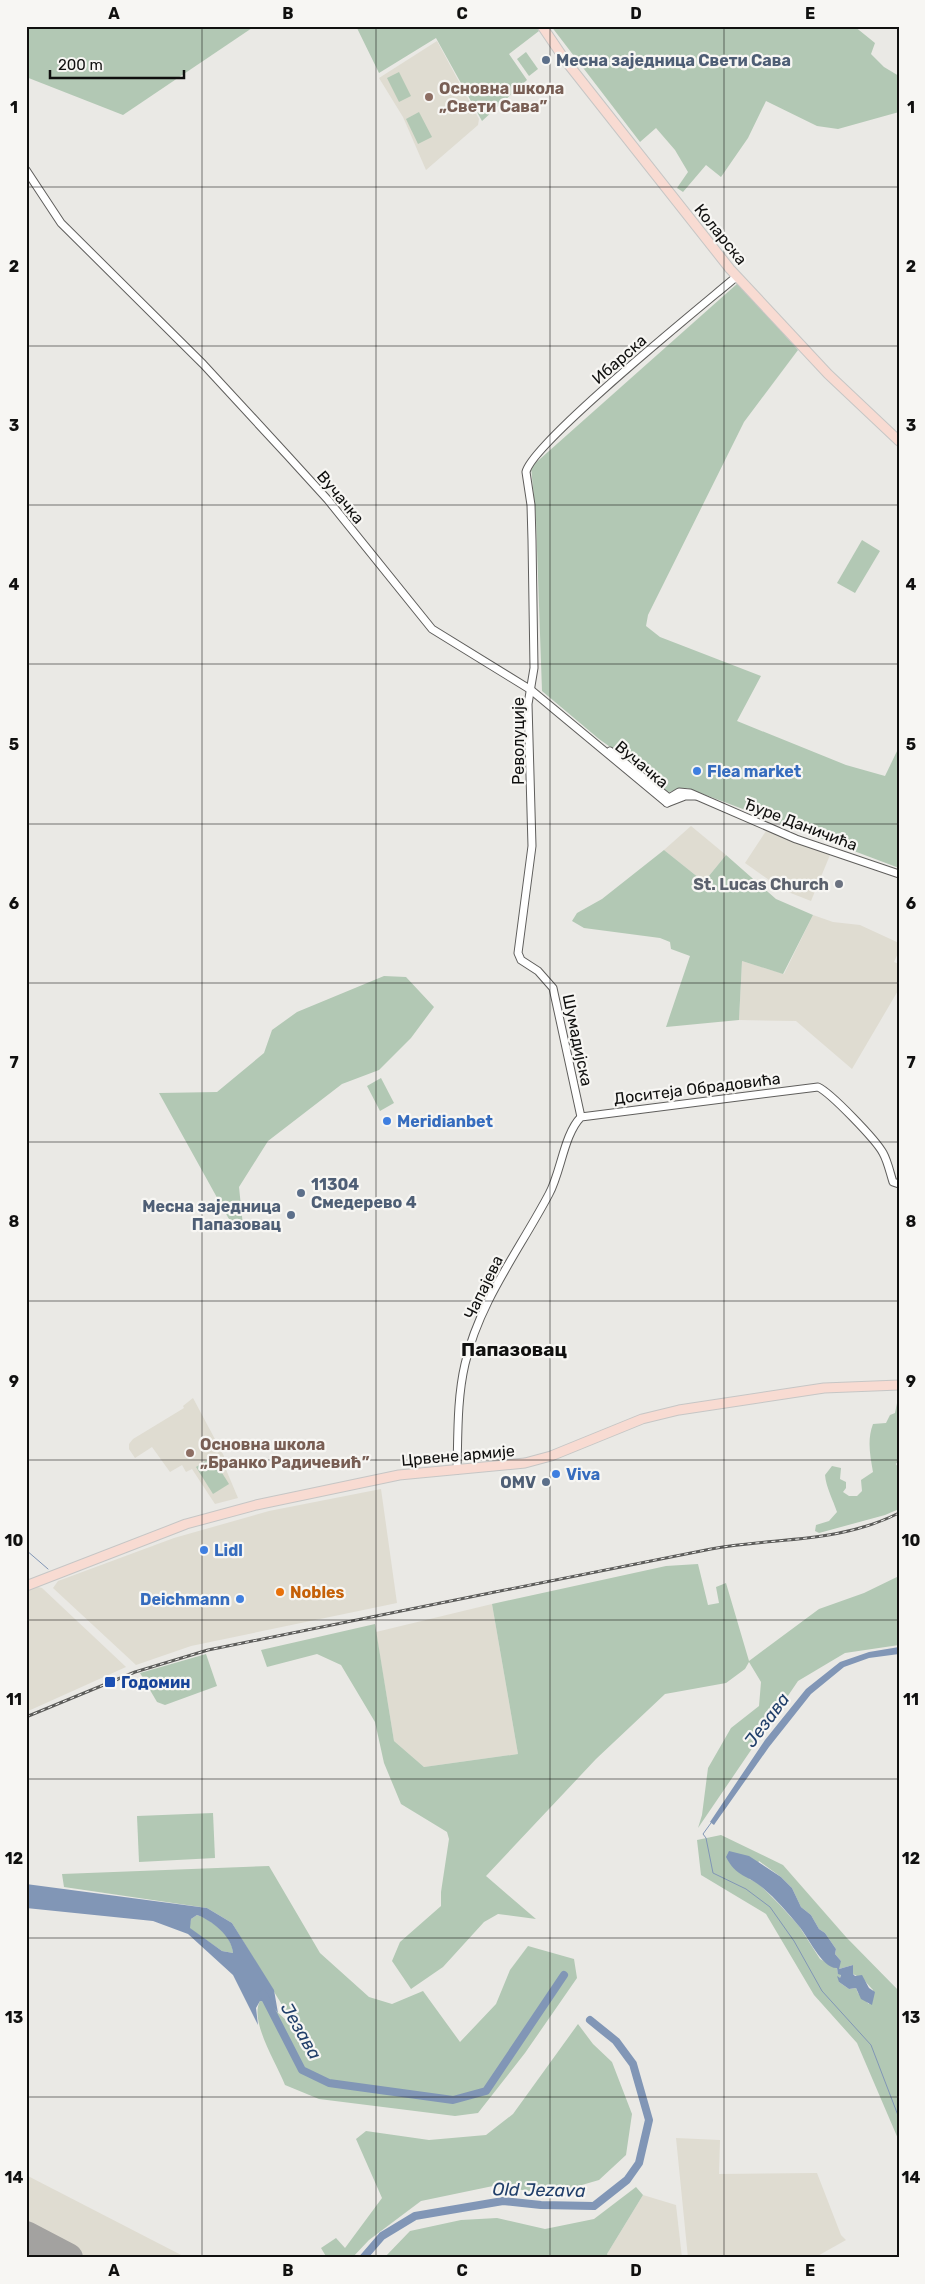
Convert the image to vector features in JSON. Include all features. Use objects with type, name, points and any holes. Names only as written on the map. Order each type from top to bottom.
[{"type":"main road","name":"Коларска","points":[[542,26],[604,110],[736,277],[833,379],[899,441]]},
{"type":"main road","name":"Црвене армије","points":[[26,1586],[122,1548],[215,1515],[382,1478],[519,1464],[542,1459],[621,1427],[671,1412],[824,1388],[899,1385]]},
{"type":"street","name":"Вучачка","points":[[26,170],[52,212],[80,243],[202,364],[287,455],[335,509],[432,630],[531,690],[599,745],[629,765],[670,801]]},
{"type":"street","name":"Ибарска","points":[[526,468],[564,425],[736,277]]},
{"type":"street","name":"Револуције","points":[[518,953],[532,846],[528,710],[534,668],[532,540],[526,468]]},
{"type":"street","name":"Ђуре Даничића","points":[[670,801],[683,792],[796,839],[899,874]]},
{"type":"street","name":"Шумадијска","points":[[518,953],[522,960],[538,971],[553,988],[581,1117]]},
{"type":"street","name":"Доситеја Обрадовића","points":[[581,1117],[818,1087],[827,1093],[879,1147],[896,1183]]},
{"type":"street","name":"Чапајева","points":[[457,1470],[461,1392],[468,1353],[500,1278],[549,1194],[573,1127],[581,1117]]},
{"type":"shaded area","name":"Основна школа „Свети Сава”","points":[[437,41],[479,119],[478,125],[426,170],[403,117],[379,78]]},
{"type":"shaded area","points":[[691,826],[726,855],[704,882],[664,850]]},
{"type":"shaded area","points":[[766,831],[830,855],[811,901],[783,890],[745,863]]},
{"type":"shaded area","points":[[813,915],[833,922],[860,925],[899,943],[899,951],[894,962],[899,964],[899,989],[852,1069],[796,1021],[739,1020],[742,961],[784,974]]},
{"type":"shaded area","name":"Основна школа „Бранко Радичевић”","points":[[193,1398],[225,1458],[222,1460],[238,1498],[215,1504],[192,1469],[186,1472],[182,1465],[170,1472],[152,1447],[135,1458],[129,1449],[129,1444],[133,1439],[184,1408],[183,1406]]},
{"type":"shaded area","points":[[381,1489],[397,1603],[191,1646],[136,1665],[53,1588],[58,1581],[174,1538],[269,1511]]},
{"type":"shaded area","points":[[34,1586],[42,1588],[126,1667],[26,1712],[26,1591]]},
{"type":"shaded area","points":[[492,1604],[518,1754],[424,1767],[394,1741],[376,1632]]},
{"type":"shaded area","points":[[676,2138],[720,2140],[719,2174],[817,2173],[841,2235],[846,2240],[814,2258],[688,2258]]},
{"type":"shaded area","points":[[26,2175],[187,2258],[26,2258]]},
{"type":"shaded area","points":[[643,2195],[676,2205],[682,2258],[609,2258],[607,2254]]},
{"type":"green space","points":[[26,26],[251,26],[252,28],[123,115],[26,77]]},
{"type":"green space","points":[[356,26],[536,26],[539,31],[509,54],[527,80],[482,121],[436,38],[379,73]]},
{"type":"green space","points":[[551,26],[854,26],[875,43],[871,54],[884,67],[899,76],[899,112],[838,129],[817,126],[766,101],[748,138],[721,177],[706,165],[683,192],[677,188],[688,172],[675,150],[656,128],[640,142]]},
{"type":"green space","points":[[526,52],[538,69],[529,76],[517,59]]},
{"type":"green space","points":[[399,72],[411,96],[399,102],[387,78]]},
{"type":"green space","points":[[419,112],[432,137],[418,144],[406,119]]},
{"type":"green space","points":[[738,283],[798,350],[744,422],[648,615],[646,626],[660,637],[761,676],[737,721],[846,765],[885,776],[899,747],[899,868],[687,788],[669,792],[599,739],[542,691],[536,519],[531,467]]},
{"type":"green space","points":[[862,540],[880,551],[855,593],[837,583]]},
{"type":"green space","points":[[664,850],[704,882],[726,855],[776,899],[813,915],[783,974],[742,961],[739,1020],[666,1027],[690,956],[671,949],[670,942],[660,938],[584,928],[572,921],[577,913],[602,899]]},
{"type":"green space","points":[[384,976],[406,977],[434,1007],[411,1038],[379,1070],[342,1084],[268,1141],[239,1187],[243,1226],[235,1230],[159,1093],[217,1092],[264,1053],[272,1030],[297,1012]]},
{"type":"green space","points":[[381,1078],[394,1103],[380,1111],[367,1086]]},
{"type":"green space","points":[[899,1393],[899,1460],[896,1464],[899,1469],[899,1509],[885,1515],[819,1533],[815,1531],[816,1525],[829,1521],[837,1512],[825,1475],[832,1466],[841,1468],[840,1479],[846,1482],[846,1488],[843,1492],[849,1496],[857,1496],[862,1491],[861,1480],[873,1472],[870,1442],[873,1424],[886,1423],[890,1415],[895,1413]]},
{"type":"green space","points":[[212,1457],[229,1484],[213,1494],[196,1467]]},
{"type":"green space","points":[[698,1564],[708,1605],[719,1603],[716,1587],[726,1583],[749,1661],[819,1609],[864,1593],[899,1576],[899,1645],[845,1653],[798,1681],[698,1828],[702,1815],[708,1768],[731,1728],[759,1706],[761,1682],[749,1662],[745,1669],[726,1683],[665,1694],[596,1759],[486,1876],[536,1919],[498,1914],[484,1922],[443,1967],[411,1989],[392,1961],[400,1942],[441,1906],[441,1892],[449,1839],[447,1832],[401,1804],[384,1763],[375,1722],[341,1665],[317,1654],[267,1667],[261,1650],[375,1624],[394,1741],[424,1767],[518,1754],[492,1604],[666,1566]]},
{"type":"green space","points":[[206,1654],[217,1686],[165,1705],[157,1702],[140,1673]]},
{"type":"green space","points":[[213,1813],[215,1858],[139,1862],[137,1816]]},
{"type":"green space","points":[[721,1835],[783,1865],[846,1937],[899,1991],[899,2141],[857,2043],[814,1995],[766,1914],[701,1875],[697,1840]],"holes":[[[759,1861],[781,1877],[792,1888],[801,1907],[811,1915],[819,1929],[825,1933],[836,1949],[835,1954],[841,1961],[838,1966],[839,1969],[853,1965],[853,1974],[863,1979],[873,1990],[869,2004],[858,1993],[856,1988],[849,1989],[839,1982],[841,1974],[838,1973],[837,1968],[820,1959],[799,1926],[758,1883],[749,1879]]]},
{"type":"green space","points":[[269,1866],[320,1953],[369,1997],[392,2004],[423,1991],[460,2042],[496,2004],[510,1970],[528,1946],[574,1959],[577,1978],[525,2053],[478,2113],[455,2116],[319,2099],[285,2085],[261,2031],[258,2020],[260,2001],[269,2002],[298,2031],[232,1923],[207,1908],[64,1887],[62,1874]]},
{"type":"green space","points":[[197,1915],[215,1924],[225,1934],[232,1946],[233,1953],[222,1951],[189,1928],[191,1919]]},
{"type":"green space","points":[[578,2024],[593,2044],[612,2062],[632,2114],[626,2155],[599,2180],[551,2194],[493,2186],[421,2201],[369,2240],[352,2258],[327,2258],[321,2248],[336,2238],[345,2248],[382,2198],[356,2139],[366,2131],[429,2140],[486,2135],[513,2114]]},
{"type":"green space","points":[[636,2187],[643,2195],[607,2254],[609,2258],[384,2258],[410,2231],[461,2220],[497,2218],[545,2229],[594,2219]]},
{"type":"water","points":[[899,1647],[899,1654],[869,1658],[844,1667],[811,1694],[769,1747],[714,1825],[710,1822],[765,1740],[806,1689],[840,1662],[869,1652]]},
{"type":"water","points":[[729,1851],[749,1856],[781,1877],[792,1888],[801,1907],[811,1915],[819,1929],[825,1933],[836,1949],[835,1954],[841,1961],[839,1969],[853,1965],[853,1974],[855,1976],[862,1975],[869,1988],[875,1992],[872,2005],[861,1999],[856,1988],[849,1989],[839,1982],[837,1976],[840,1978],[841,1975],[838,1974],[837,1968],[831,1967],[821,1958],[802,1930],[781,1906],[763,1888],[738,1872],[730,1864],[726,1857]]},
{"type":"water","points":[[26,1884],[207,1908],[232,1923],[274,1990],[278,2013],[269,2002],[260,2001],[256,2008],[258,2025],[233,1975],[188,1934],[153,1921],[26,1908]],"holes":[[[197,1915],[203,1917],[225,1935],[232,1947],[233,1953],[222,1951],[190,1928],[191,1919]]]},
{"type":"waterway","points":[[26,1550],[48,1569]]},
{"type":"waterway","points":[[711,1823],[703,1834],[706,1838],[713,1873],[746,1889],[770,1907],[794,1941],[822,1991],[871,2045],[899,2118]]},
{"type":"waterway","name":"Језава","points":[[263,1994],[302,2070],[329,2083],[453,2100],[486,2091],[564,1975]]},
{"type":"waterway","name":"Old Jezava","points":[[363,2258],[382,2236],[415,2216],[503,2201],[541,2205],[594,2206],[627,2180],[639,2163],[649,2120],[633,2064],[616,2041],[590,2020]]},
{"type":"runway","points":[[26,2236],[68,2258]]},
{"type":"railway","points":[[26,1717],[135,1672],[208,1650],[711,1549],[829,1535],[876,1523],[899,1513]]},
{"type":"place","name":"Месна заједница Свети Сава","points":[[546,60]]},
{"type":"place","name":"Основна школа „Свети Сава”","points":[[429,97]]},
{"type":"place","name":"Flea market","points":[[697,771]]},
{"type":"place","name":"St. Lucas Church","points":[[839,884]]},
{"type":"place","name":"Meridianbet","points":[[387,1121]]},
{"type":"place","name":"11304 Смедерево 4","points":[[301,1193]]},
{"type":"place","name":"Месна заједница Папазовац","points":[[291,1215]]},
{"type":"place","name":"Основна школа „Бранко Радичевић”","points":[[190,1453]]},
{"type":"place","name":"Viva","points":[[556,1474]]},
{"type":"place","name":"OMV","points":[[546,1482]]},
{"type":"place","name":"Lidl","points":[[204,1550]]},
{"type":"place","name":"Nobles","points":[[280,1592]]},
{"type":"place","name":"Deichmann","points":[[240,1599]]},
{"type":"place","name":"Годомин","points":[[110,1682]]},
{"type":"district","name":"Папазовац","points":[[514,1349]]}]
